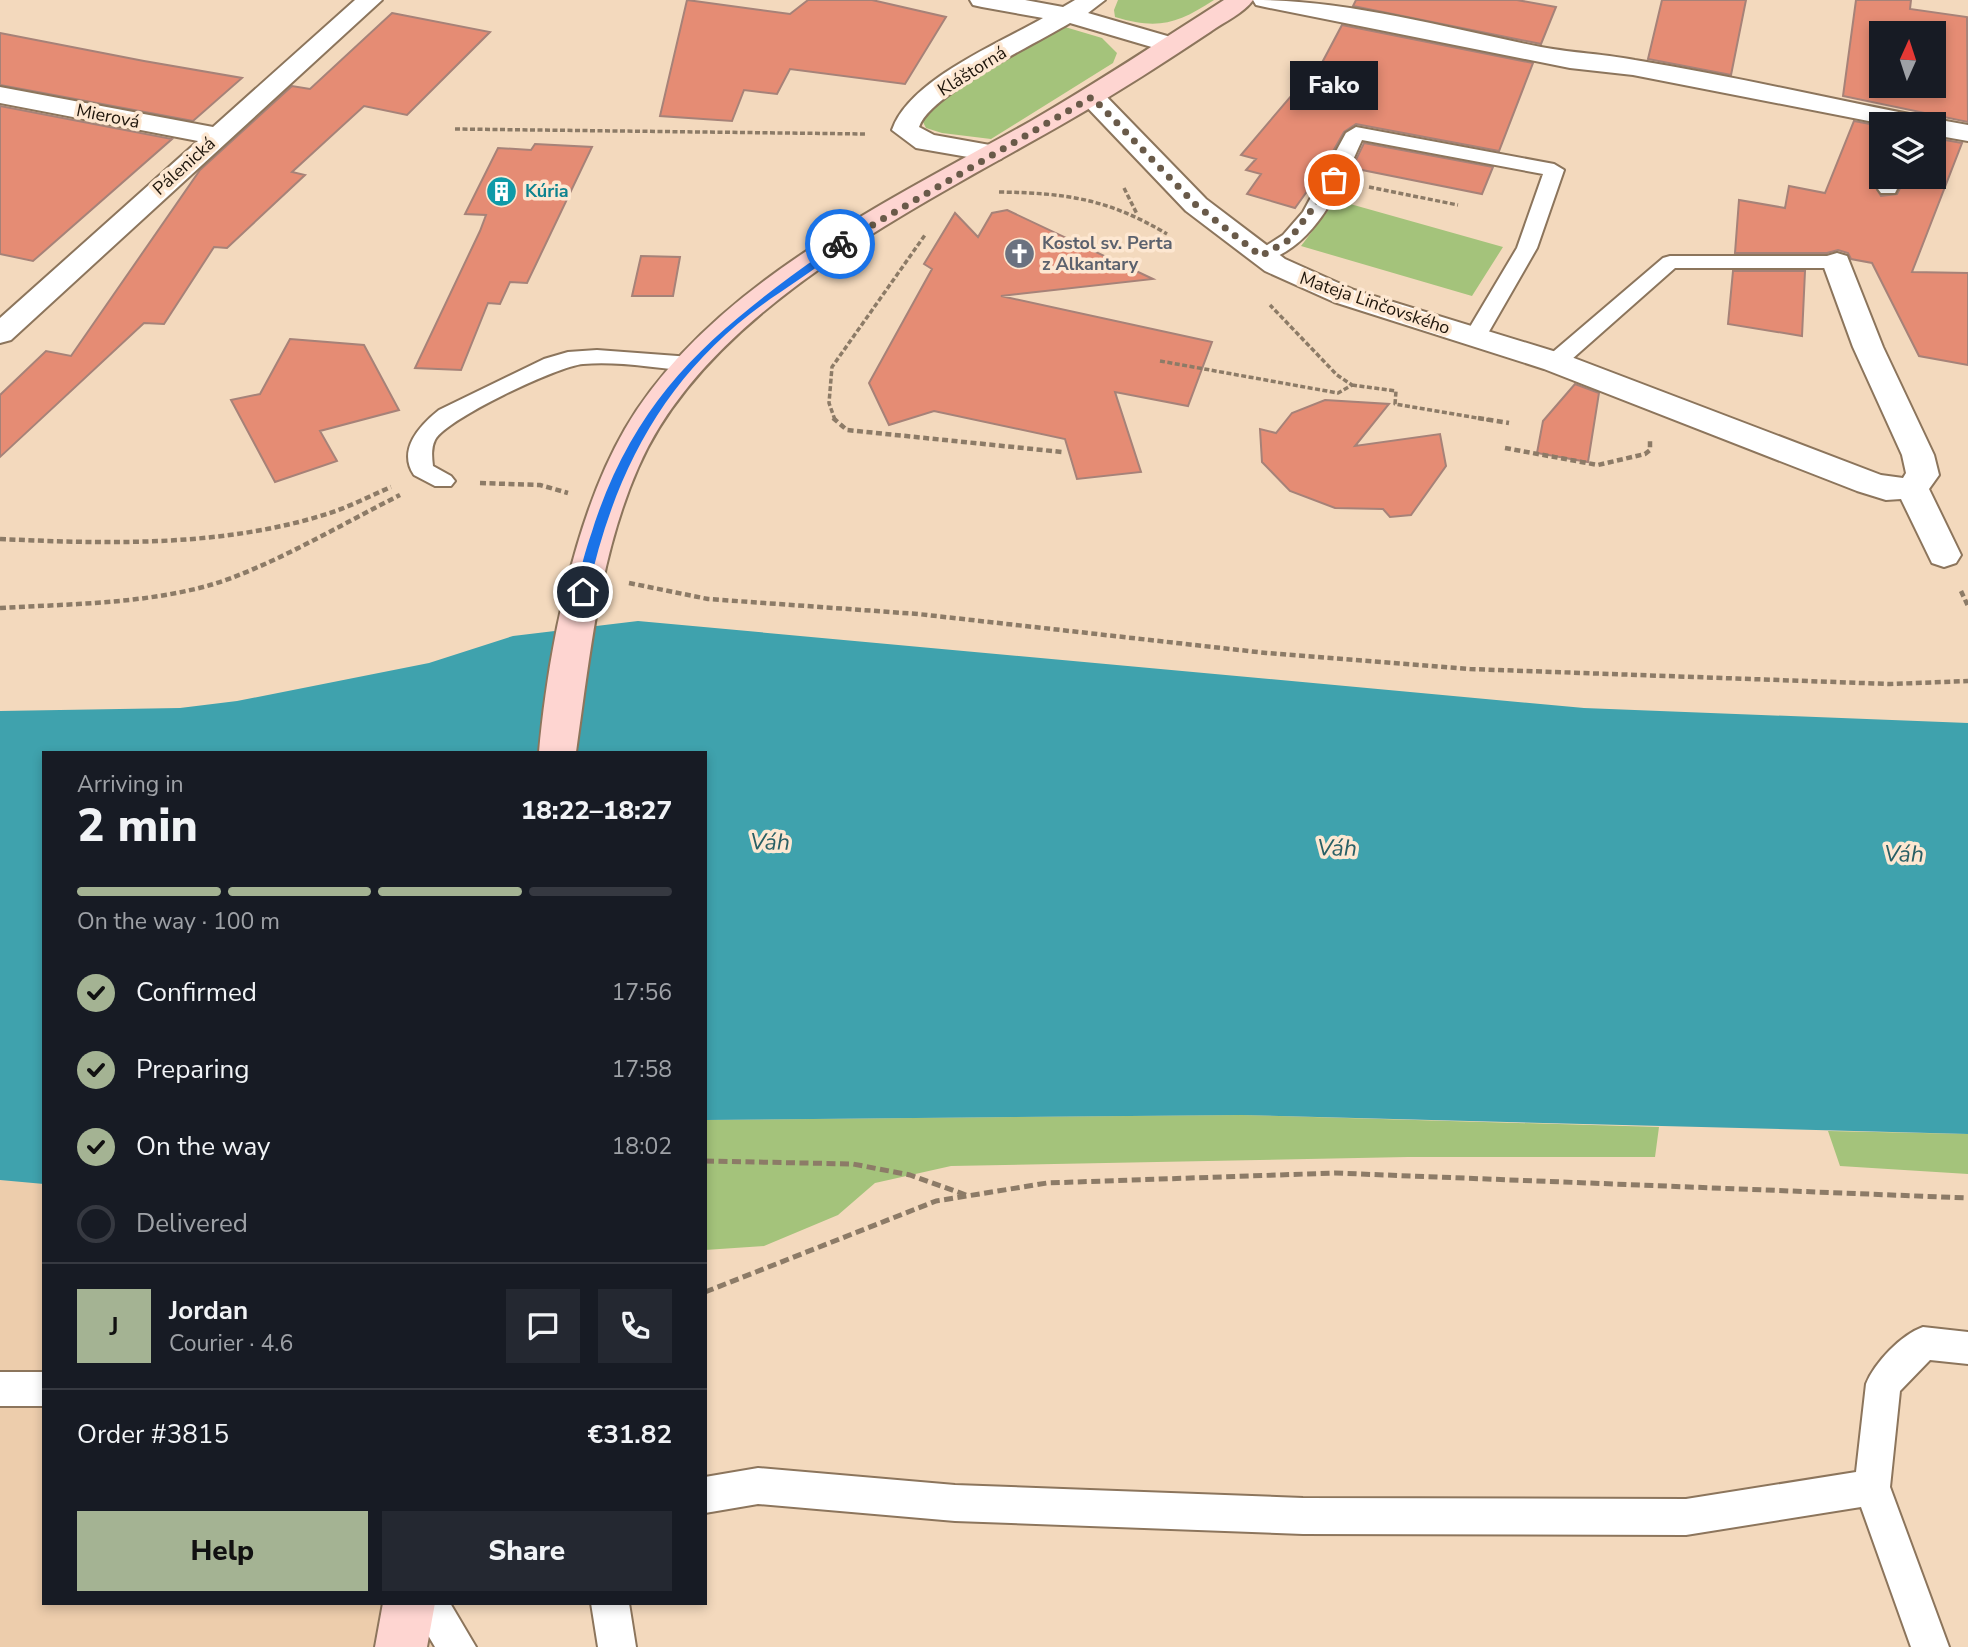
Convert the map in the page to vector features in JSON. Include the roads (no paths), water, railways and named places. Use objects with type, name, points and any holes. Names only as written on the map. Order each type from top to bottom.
[{"type":"street","name":"Pálenická","points":[[0,334],[370,0]]},
{"type":"street","points":[[982,0],[1068,15],[1171,45]]},
{"type":"street","name":"Kláštorná","points":[[991,153],[920,138],[905,130],[910,115],[940,88],[1093,0]]},
{"type":"street","points":[[557,751],[585,583],[607,503],[641,429],[691,364],[745,313],[845,241],[991,153],[1092,97],[1241,0]]},
{"type":"street","points":[[1265,0],[1570,60],[1633,67],[1869,114]]},
{"type":"street","name":"Mierová","points":[[0,95],[217,136]]},
{"type":"street","name":"Mateja Linčovského","points":[[1092,97],[1196,205],[1268,260],[1344,296],[1555,362],[1869,484],[1886,489],[1912,488]]},
{"type":"street","points":[[1946,129],[1968,133]]},
{"type":"street","points":[[1837,262],[1868,347],[1918,455],[1923,475],[1912,488],[1944,555]]},
{"type":"street","points":[[401,1647],[409,1605]]},
{"type":"lane","points":[[1268,260],[1289,240],[1334,180],[1356,133],[1554,170],[1527,248],[1475,337]]},
{"type":"lane","points":[[1555,362],[1670,262],[1837,262]]},
{"type":"lane","points":[[436,478],[422,470],[419,452],[426,435],[435,425],[545,366],[581,358],[691,364]]},
{"type":"lane","points":[[1930,1647],[1872,1487],[1883,1384],[1923,1343],[1968,1348]]},
{"type":"lane","points":[[0,1389],[42,1389]]},
{"type":"lane","points":[[707,1495],[758,1486],[955,1503],[1303,1516],[1686,1517],[1872,1487]]},
{"type":"lane","points":[[429,1605],[457,1647]]},
{"type":"lane","points":[[610,1605],[617,1647]]},
{"type":"water","name":"Váh","points":[[638,621],[1584,708],[1968,723],[1968,1134],[1242,1115],[707,1120],[707,751],[42,751],[42,1184],[0,1180],[0,711],[180,708],[237,701],[429,663],[513,636]]},
{"type":"place","name":"Fako","points":[[1334,180]]},
{"type":"place","name":"Kúria","points":[[502,191]]},
{"type":"place","name":"Kostol sv. Perta z Alkantary","points":[[1019,253]]}]
